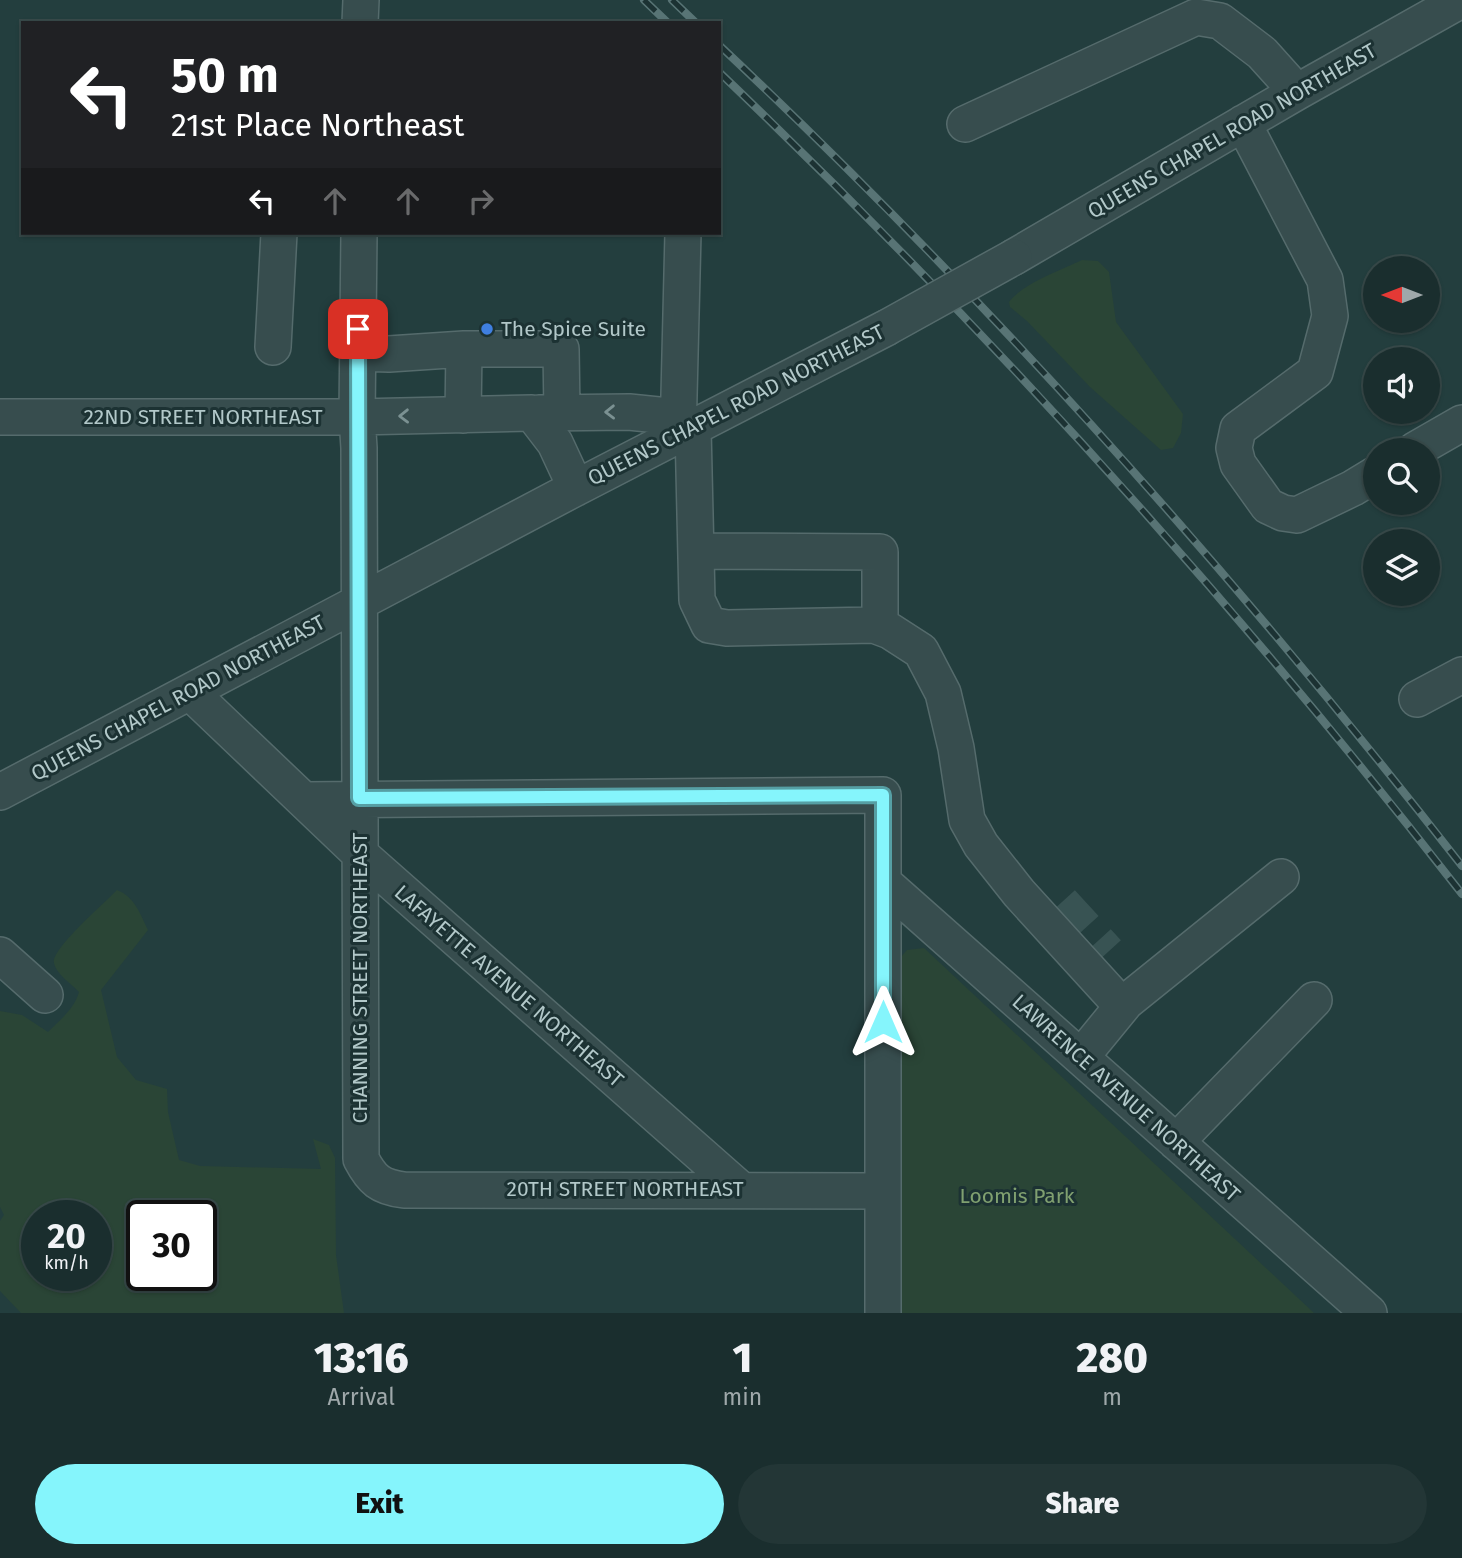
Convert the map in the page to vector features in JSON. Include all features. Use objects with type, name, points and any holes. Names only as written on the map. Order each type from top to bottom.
[{"type":"street","points":[[360,21],[361,0]]},
{"type":"street","name":"QUEENS CHAPEL ROAD NORTHEAST","points":[[0,792],[576,488],[683,427],[886,328],[1450,3]]},
{"type":"street","points":[[965,124],[1196,17],[1220,21],[1262,53],[1297,92]]},
{"type":"street","points":[[1243,123],[1325,280],[1330,316],[1315,372],[1238,429],[1234,448],[1238,464],[1268,506],[1283,513],[1297,514],[1363,482]]},
{"type":"street","points":[[273,347],[279,235]]},
{"type":"street","name":"CHANNING STREET NORTHEAST","points":[[359,235],[357,417],[361,1159],[370,1176]]},
{"type":"street","points":[[683,235],[683,427],[696,551],[697,600],[709,625],[727,628],[874,625],[921,651],[943,693],[956,748],[967,820],[981,845],[1019,893],[1115,997]]},
{"type":"street","points":[[463,415],[464,349]]},
{"type":"street","points":[[357,353],[561,349],[547,413],[555,443],[576,488]]},
{"type":"street","name":"22ND STREET NORTHEAST","points":[[0,417],[357,417],[629,412],[683,427]]},
{"type":"street","points":[[1436,438],[1462,423]]},
{"type":"street","points":[[696,551],[880,552],[880,627]]},
{"type":"street","points":[[1417,699],[1462,675]]},
{"type":"street","name":"LAFAYETTE AVENUE NORTHEAST","points":[[190,692],[360,854],[740,1189]]},
{"type":"street","points":[[304,800],[883,795],[883,1313]]},
{"type":"street","points":[[1081,1057],[1115,997],[1281,877]]},
{"type":"street","name":"LAWRENCE AVENUE NORTHEAST","points":[[883,882],[1369,1313]]},
{"type":"street","points":[[1019,893],[1062,902]]},
{"type":"street","points":[[1108,952],[1115,997]]},
{"type":"street","points":[[0,955],[45,995]]},
{"type":"street","points":[[1176,1142],[1314,1000]]},
{"type":"street","name":"20TH STREET NORTHEAST","points":[[370,1176],[392,1188],[404,1190],[883,1191]]},
{"type":"green space","points":[[1082,260],[1098,261],[1109,272],[1116,322],[1183,414],[1181,433],[1173,448],[1161,450],[1090,387],[1027,321],[1010,307],[1009,302],[1023,289]]},
{"type":"green space","points":[[117,890],[128,897],[136,907],[148,930],[101,990],[117,1057],[136,1080],[167,1089],[168,1112],[179,1160],[200,1166],[321,1169],[313,1139],[329,1145],[335,1158],[336,1255],[344,1313],[21,1313],[0,1291],[0,1221],[4,1215],[0,1207],[0,1011],[22,1015],[48,1032],[62,1019],[79,992],[58,971],[54,963],[55,956]]},
{"type":"green space","name":"Loomis Park","points":[[924,948],[1314,1313],[900,1313],[900,958],[907,950]]},
{"type":"tunnel","points":[[1062,902],[1108,952]]},
{"type":"railway","points":[[644,0],[666,21]]},
{"type":"railway","points":[[672,0],[694,21]]},
{"type":"railway","points":[[721,47],[917,239],[1106,441],[1288,651],[1462,866]]},
{"type":"railway","points":[[721,74],[916,267],[1106,470],[1288,678],[1462,894]]},
{"type":"place","name":"The Spice Suite","points":[[487,329]]},
{"type":"route","points":[[358,329],[359,798],[883,795],[883,1022]]}]
